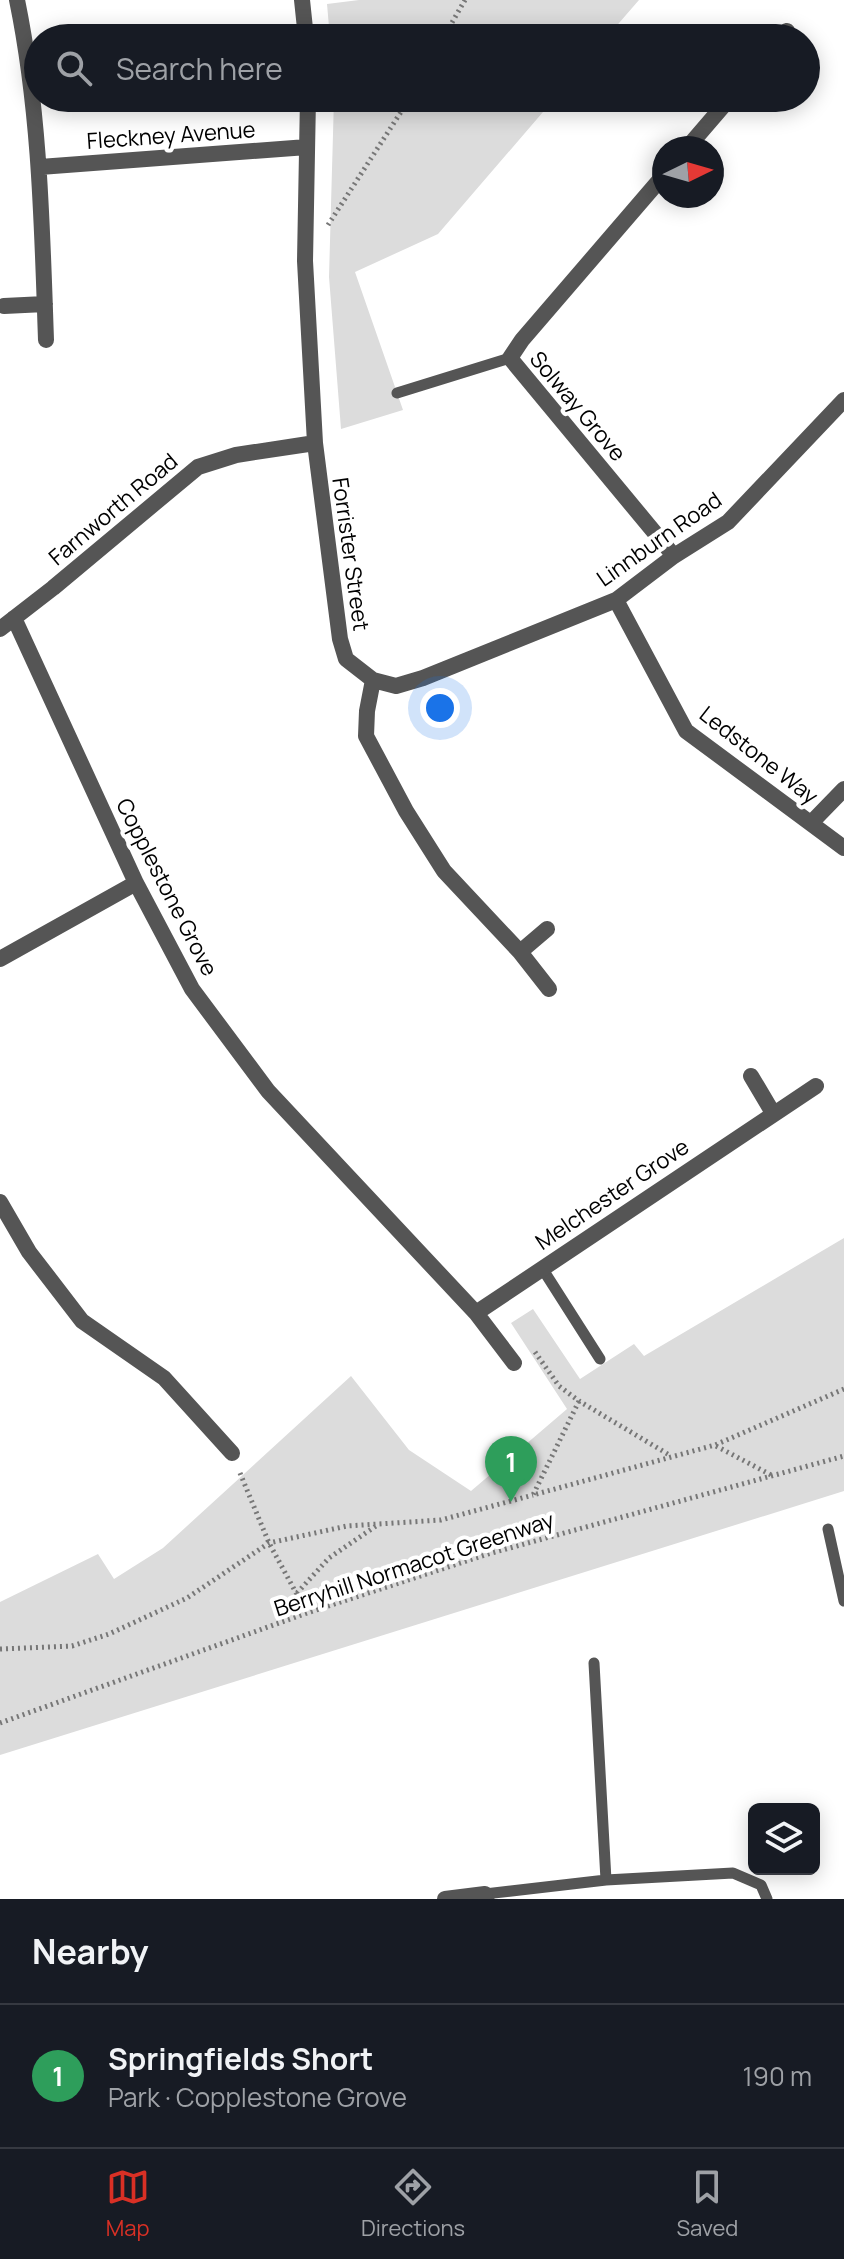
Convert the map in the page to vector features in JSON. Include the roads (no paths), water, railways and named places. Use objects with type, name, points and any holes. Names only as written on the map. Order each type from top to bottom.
[{"type":"street","points":[[17,0],[24,33]]},
{"type":"street","points":[[302,0],[305,24]]},
{"type":"street","points":[[35,112],[40,167],[46,340]]},
{"type":"street","name":"Forrister Street","points":[[308,112],[305,261],[315,443],[340,639],[346,659],[361,674],[373,680]]},
{"type":"street","points":[[697,136],[718,112]]},
{"type":"street","name":"Fleckney Avenue","points":[[40,167],[307,147]]},
{"type":"street","name":"Solway Grove","points":[[652,189],[510,358],[674,556]]},
{"type":"street","points":[[4,306],[45,304]]},
{"type":"street","name":"Linnburn Road","points":[[373,680],[396,686],[423,678],[616,600],[674,556],[728,522],[844,400]]},
{"type":"street","name":"Farnworth Road","points":[[0,629],[198,467],[236,455],[315,443]]},
{"type":"street","name":"Ledstone Way","points":[[616,600],[686,731],[844,848]]},
{"type":"street","name":"Copplestone Grove","points":[[14,618],[136,883],[192,989],[268,1091],[476,1313],[514,1363]]},
{"type":"street","points":[[373,680],[366,736],[381,766],[444,871],[520,952],[549,989]]},
{"type":"street","points":[[811,823],[844,789]]},
{"type":"street","points":[[0,959],[136,883]]},
{"type":"street","points":[[520,952],[547,929]]},
{"type":"street","points":[[751,1076],[773,1113]]},
{"type":"street","name":"Melchester Grove","points":[[476,1313],[816,1086]]},
{"type":"street","points":[[0,1202],[29,1252],[82,1321],[164,1378],[232,1453]]},
{"type":"street","points":[[445,1899],[487,1896]]},
{"type":"lane","points":[[397,393],[510,358]]},
{"type":"lane","points":[[542,1268],[600,1359]]},
{"type":"lane","points":[[828,1529],[844,1601]]},
{"type":"lane","points":[[594,1663],[606,1880]]},
{"type":"lane","points":[[487,1896],[606,1880],[733,1873],[761,1885],[767,1899]]},
{"type":"place","name":"Springfields Short","points":[[511,1502]]}]
